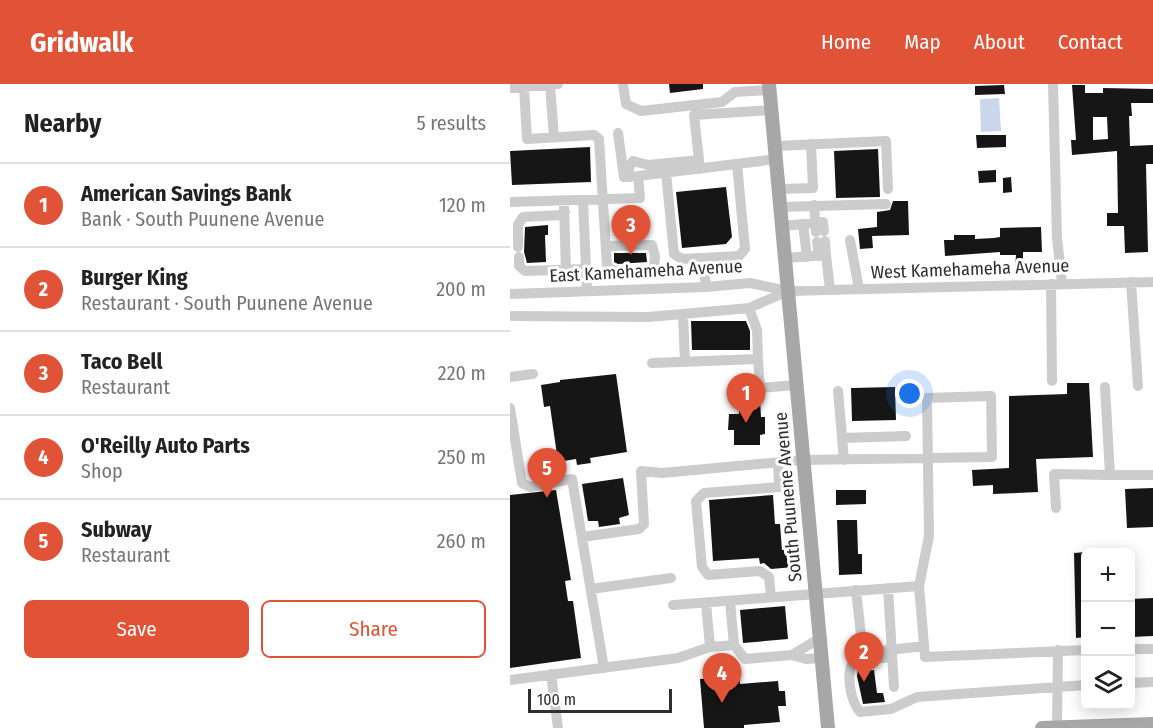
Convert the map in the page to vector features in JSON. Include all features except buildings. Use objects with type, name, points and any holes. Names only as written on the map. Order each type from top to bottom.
[{"type":"main road","name":"South Puunene Avenue","points":[[770,87],[828,728]]},
{"type":"main road","points":[[1042,728],[1153,724]]},
{"type":"street","points":[[510,88],[558,84]]},
{"type":"street","points":[[623,84],[626,104],[641,111],[722,102],[735,92],[770,87]]},
{"type":"street","points":[[1052,381],[1058,238],[1053,84]]},
{"type":"street","points":[[550,85],[554,137]]},
{"type":"street","points":[[524,87],[527,139],[594,135],[599,139],[607,266],[611,270],[649,270],[654,267]]},
{"type":"street","points":[[700,164],[694,115],[772,110]]},
{"type":"street","points":[[618,133],[624,177],[666,173],[700,164]]},
{"type":"street","points":[[510,202],[564,206],[583,200],[640,198],[629,167],[633,161],[648,165],[737,164],[811,144],[886,141],[888,189]]},
{"type":"street","points":[[780,189],[813,188],[811,144]]},
{"type":"street","points":[[666,173],[674,255],[682,260],[739,256],[746,249],[737,164]]},
{"type":"street","points":[[583,200],[587,291]]},
{"type":"street","points":[[782,207],[886,204]]},
{"type":"street","points":[[814,205],[830,290]]},
{"type":"street","points":[[564,206],[562,214],[523,217],[518,225],[519,266],[525,272],[586,269]]},
{"type":"street","points":[[564,206],[566,270]]},
{"type":"street","points":[[783,226],[803,224],[819,234]]},
{"type":"street","points":[[803,224],[807,256]]},
{"type":"street","points":[[850,240],[859,289]]},
{"type":"street","points":[[606,246],[652,245],[657,288]]},
{"type":"street","points":[[785,258],[822,256]]},
{"type":"street","points":[[703,258],[706,287]]},
{"type":"street","points":[[1131,282],[1138,386]]},
{"type":"street","name":"West Kamehameha Avenue","points":[[788,291],[1153,282]]},
{"type":"street","name":"East Kamehameha Avenue","points":[[510,294],[706,287],[750,283],[788,291]]},
{"type":"street","points":[[510,316],[648,317],[683,314],[749,308],[788,291]]},
{"type":"street","points":[[749,308],[757,330],[760,388],[796,385]]},
{"type":"street","points":[[683,314],[685,362]]},
{"type":"street","points":[[652,363],[758,359]]},
{"type":"street","points":[[510,377],[533,374]]},
{"type":"street","points":[[1105,387],[1110,475]]},
{"type":"street","points":[[838,390],[844,460]]},
{"type":"street","points":[[582,537],[639,529],[644,524],[641,471],[662,472],[803,460],[929,459],[992,457],[991,396],[927,398],[929,459],[929,536],[919,586],[925,657],[1081,650]]},
{"type":"street","points":[[510,412],[521,482],[530,487],[572,479],[604,668]]},
{"type":"street","points":[[842,438],[906,436]]},
{"type":"street","points":[[771,597],[769,577],[760,572],[708,575],[702,567],[696,501],[704,493],[779,488],[778,462]]},
{"type":"street","points":[[1056,508],[1054,474],[1153,475]]},
{"type":"street","points":[[591,589],[671,578]]},
{"type":"street","points":[[673,605],[919,586]]},
{"type":"street","points":[[888,588],[894,687]]},
{"type":"street","points":[[856,591],[863,653],[892,654]]},
{"type":"street","points":[[730,601],[734,645],[746,659],[792,655],[806,659],[822,658]]},
{"type":"street","points":[[706,603],[710,647]]},
{"type":"street","points":[[792,655],[820,638]]},
{"type":"street","points":[[510,680],[678,658],[710,647],[734,645]]},
{"type":"street","points":[[924,646],[852,664],[850,673],[857,709],[864,713],[891,709],[911,699],[1081,685]]},
{"type":"street","points":[[1135,649],[1153,649]]},
{"type":"street","points":[[1057,727],[1058,650]]},
{"type":"street","points":[[550,674],[558,728]]},
{"type":"street","points":[[1135,683],[1153,682]]},
{"type":"water","points":[[999,98],[1001,131],[981,132],[980,99]]},
{"type":"place","name":"Taco Bell","points":[[631,255]]},
{"type":"place","name":"American Savings Bank","points":[[746,423]]},
{"type":"place","name":"Subway","points":[[547,498]]},
{"type":"place","name":"Burger King","points":[[864,682]]},
{"type":"place","name":"O'Reilly Auto Parts","points":[[722,703]]}]
